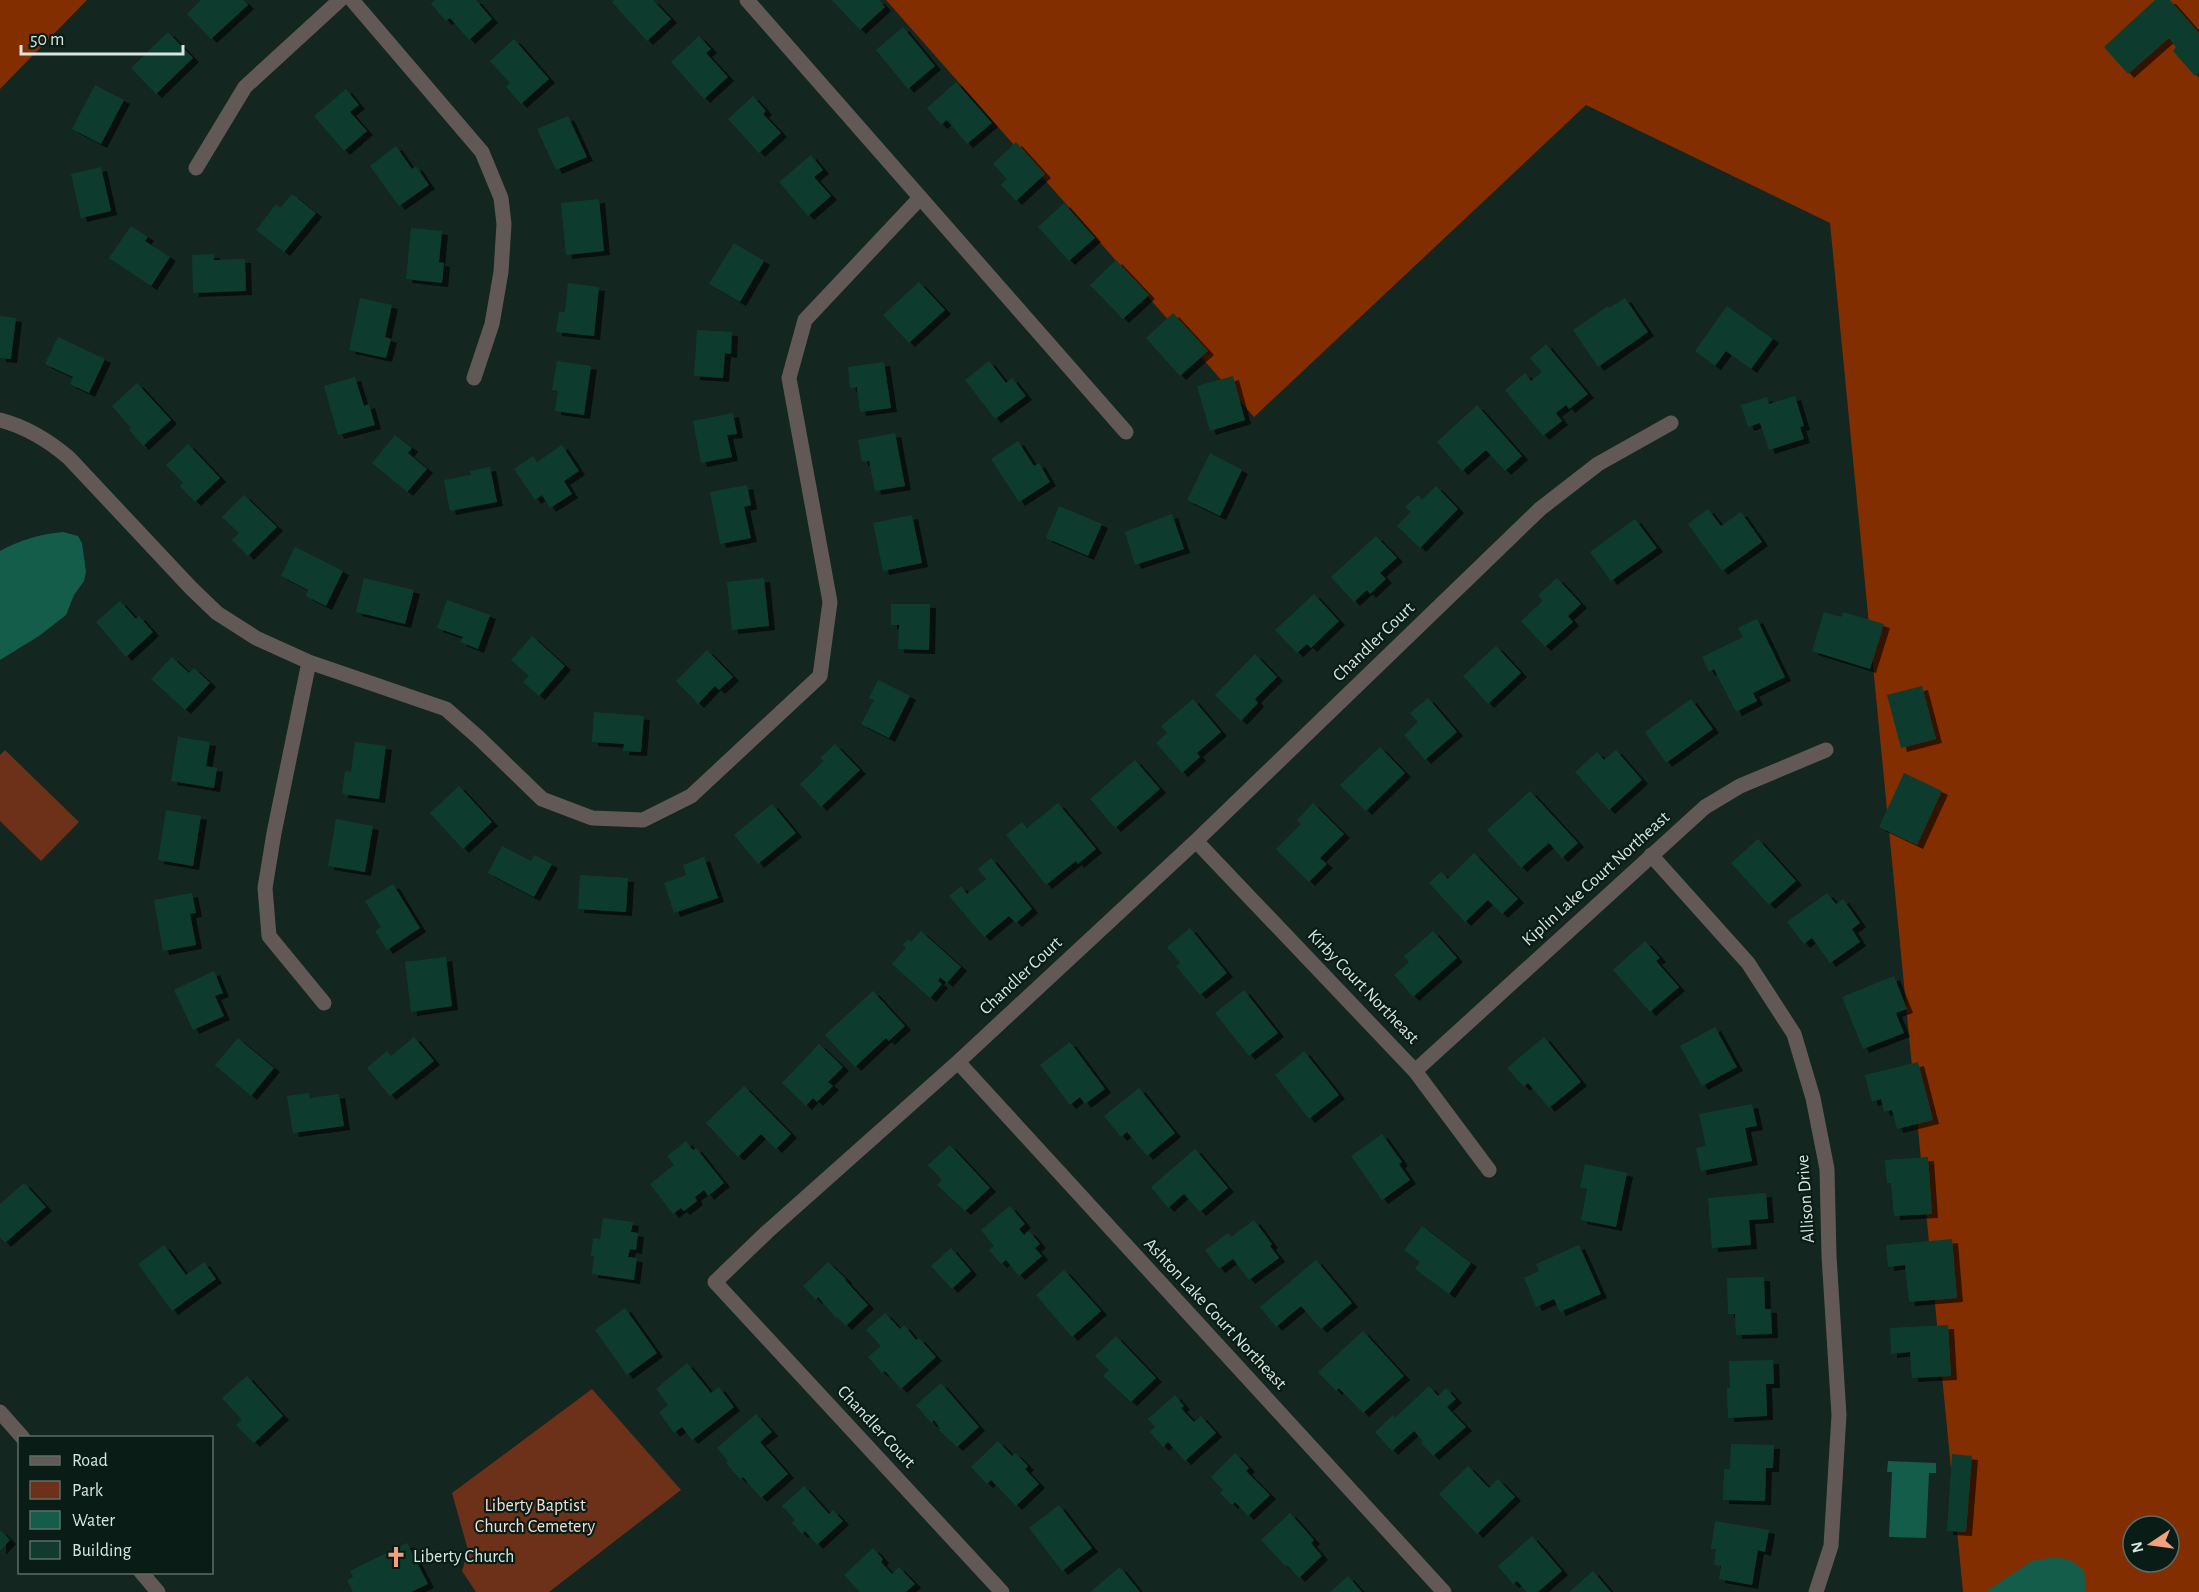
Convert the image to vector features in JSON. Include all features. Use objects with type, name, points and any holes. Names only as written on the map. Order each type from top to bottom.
[{"type":"street","points":[[196,168],[245,87],[340,0]]},
{"type":"street","points":[[352,0],[482,152],[501,198],[504,224],[501,273],[492,324],[474,378]]},
{"type":"street","points":[[747,0],[1126,432]]},
{"type":"street","points":[[0,420],[17,425],[46,439],[69,458],[191,588],[217,613],[256,638],[309,662],[446,710],[479,738],[542,799],[592,818],[643,820],[691,796],[820,676],[830,602],[789,378],[805,320],[920,198]]},
{"type":"street","name":"Chandler Court","points":[[1002,1592],[715,1282],[1196,841],[1540,509],[1598,464],[1671,423]]},
{"type":"street","points":[[309,662],[265,888],[269,936],[324,1003]]},
{"type":"street","name":"Kiplin Lake Court Northeast","points":[[1415,1071],[1705,807],[1740,786],[1826,750]]},
{"type":"street","name":"Kirby Court Northeast","points":[[1196,841],[1415,1071],[1490,1170]]},
{"type":"street","name":"Allison Drive","points":[[1651,855],[1748,963],[1794,1034],[1813,1098],[1827,1169],[1829,1256],[1839,1415],[1831,1546],[1816,1592]]},
{"type":"street","name":"Ashton Lake Court Northeast","points":[[957,1062],[1444,1592]]},
{"type":"street","points":[[0,1412],[21,1436]]},
{"type":"street","points":[[143,1574],[158,1592]]},
{"type":"green space","points":[[5,750],[79,822],[41,861],[0,821],[0,755]]},
{"type":"green space","name":"Liberty Baptist Church Cemetery","points":[[592,1389],[681,1490],[549,1592],[476,1592],[462,1571],[468,1550],[452,1493]]},
{"type":"shaded area","points":[[0,0],[87,0],[0,89]]},
{"type":"shaded area","points":[[886,0],[2199,0],[2199,1592],[1963,1592],[1830,223],[1586,105],[1254,417]]},
{"type":"water","points":[[63,532],[78,536],[82,543],[86,572],[84,581],[74,595],[66,615],[39,636],[0,660],[0,551],[30,538]]},
{"type":"water","points":[[1888,1461],[1936,1463],[1936,1473],[1929,1473],[1926,1538],[1889,1537],[1892,1472],[1887,1472]]},
{"type":"water","points":[[2056,1557],[2070,1560],[2084,1570],[2086,1592],[1985,1592],[2032,1561]]},
{"type":"building","points":[[201,0],[243,0],[248,5],[211,39],[187,14]]},
{"type":"building","points":[[435,0],[476,0],[492,19],[469,40],[450,18],[446,21],[431,4]]},
{"type":"building","points":[[614,0],[653,0],[671,19],[647,41],[612,2]]},
{"type":"building","points":[[832,0],[879,0],[885,7],[860,30]]},
{"type":"building","points":[[2155,0],[2170,0],[2199,33],[2199,73],[2195,76],[2173,51],[2176,47],[2169,38],[2128,74],[2104,47]]},
{"type":"building","points":[[903,27],[935,66],[908,89],[876,50]]},
{"type":"building","points":[[168,32],[193,58],[156,94],[131,68]]},
{"type":"building","points":[[699,36],[711,49],[706,53],[728,77],[704,99],[671,62]]},
{"type":"building","points":[[514,39],[549,79],[521,104],[506,87],[510,83],[490,61]]},
{"type":"building","points":[[956,82],[992,123],[967,144],[947,120],[941,125],[927,108]]},
{"type":"building","points":[[95,85],[124,100],[101,144],[72,129]]},
{"type":"building","points":[[346,89],[359,105],[350,112],[367,131],[344,151],[314,116]]},
{"type":"building","points":[[753,96],[766,111],[763,114],[781,133],[759,153],[728,119]]},
{"type":"building","points":[[568,116],[587,157],[556,170],[537,129]]},
{"type":"building","points":[[1016,142],[1045,174],[1016,201],[1001,185],[1007,179],[993,164]]},
{"type":"building","points":[[396,146],[412,169],[416,166],[429,185],[399,206],[370,166]]},
{"type":"building","points":[[811,155],[823,170],[814,177],[831,196],[808,216],[779,182]]},
{"type":"building","points":[[101,167],[111,211],[81,218],[71,174]]},
{"type":"building","points":[[292,194],[316,213],[284,252],[256,230],[276,204],[280,208]]},
{"type":"building","points":[[599,199],[604,251],[566,255],[561,203]]},
{"type":"building","points":[[1064,203],[1095,238],[1069,261],[1038,227]]},
{"type":"building","points":[[131,226],[148,237],[145,241],[170,257],[151,286],[109,258]]},
{"type":"building","points":[[411,228],[442,231],[439,262],[444,263],[442,283],[406,279]]},
{"type":"building","points":[[734,243],[764,261],[740,302],[709,284]]},
{"type":"building","points":[[214,254],[214,260],[245,259],[246,291],[193,293],[192,255]]},
{"type":"building","points":[[1116,260],[1149,295],[1123,319],[1090,285]]},
{"type":"building","points":[[919,282],[945,310],[909,343],[883,315]]},
{"type":"building","points":[[568,283],[599,287],[594,336],[556,332],[559,312],[565,312]]},
{"type":"building","points":[[360,298],[392,305],[385,337],[391,339],[386,358],[349,350]]},
{"type":"building","points":[[1625,298],[1648,332],[1598,367],[1573,330],[1608,306],[1609,308]]},
{"type":"building","points":[[1727,306],[1773,339],[1751,369],[1726,351],[1715,366],[1695,351]]},
{"type":"building","points":[[1173,313],[1208,351],[1180,376],[1146,338]]},
{"type":"building","points":[[0,316],[16,318],[11,359],[0,358]]},
{"type":"building","points":[[697,330],[732,332],[731,354],[725,353],[723,378],[694,376]]},
{"type":"building","points":[[58,337],[105,359],[89,393],[70,384],[73,377],[45,364]]},
{"type":"building","points":[[1546,344],[1588,394],[1569,409],[1566,405],[1556,413],[1562,421],[1543,436],[1505,390],[1525,373],[1531,381],[1542,372],[1530,358]]},
{"type":"building","points":[[557,361],[591,366],[584,415],[555,411],[558,391],[552,390]]},
{"type":"building","points":[[989,361],[1006,383],[1012,378],[1026,396],[995,419],[965,380]]},
{"type":"building","points":[[884,362],[891,408],[860,412],[857,387],[850,388],[848,367]]},
{"type":"building","points":[[1233,376],[1245,420],[1210,431],[1197,386]]},
{"type":"building","points":[[355,377],[364,406],[369,404],[375,425],[338,435],[324,386]]},
{"type":"building","points":[[137,383],[171,420],[143,446],[112,406]]},
{"type":"building","points":[[1795,396],[1804,426],[1800,427],[1804,439],[1769,450],[1760,423],[1748,427],[1741,405],[1767,397],[1769,404]]},
{"type":"building","points":[[1477,405],[1522,456],[1505,471],[1486,450],[1462,471],[1437,442]]},
{"type":"building","points":[[733,413],[737,434],[727,435],[732,457],[701,463],[693,421]]},
{"type":"building","points":[[895,433],[905,486],[875,491],[869,461],[862,462],[858,440]]},
{"type":"building","points":[[395,435],[412,448],[408,453],[427,469],[407,492],[372,463]]},
{"type":"building","points":[[1018,441],[1034,466],[1039,463],[1050,482],[1019,502],[991,459]]},
{"type":"building","points":[[188,444],[220,478],[195,502],[180,486],[183,483],[166,465]]},
{"type":"building","points":[[562,445],[579,471],[564,481],[572,494],[550,508],[542,495],[535,500],[514,469],[533,456],[537,462]]},
{"type":"building","points":[[1210,453],[1242,470],[1220,516],[1187,500]]},
{"type":"building","points":[[490,467],[497,502],[450,511],[444,480],[471,475],[470,471]]},
{"type":"building","points":[[747,485],[751,505],[744,507],[751,538],[720,544],[710,492]]},
{"type":"building","points":[[1436,486],[1458,509],[1420,548],[1397,526],[1411,512],[1405,507],[1418,495],[1422,500]]},
{"type":"building","points":[[244,495],[277,527],[248,556],[232,540],[239,533],[222,517]]},
{"type":"building","points":[[1059,506],[1102,524],[1088,556],[1046,538]]},
{"type":"building","points":[[1708,509],[1721,526],[1741,512],[1762,542],[1722,571],[1688,524]]},
{"type":"building","points":[[1172,514],[1184,549],[1135,565],[1125,532]]},
{"type":"building","points":[[912,515],[922,563],[883,571],[873,523]]},
{"type":"building","points":[[1635,519],[1657,548],[1611,581],[1590,552]]},
{"type":"building","points":[[1376,536],[1397,558],[1380,573],[1386,579],[1370,594],[1367,590],[1354,602],[1331,577]]},
{"type":"building","points":[[295,547],[343,571],[326,606],[306,596],[308,590],[281,576]]},
{"type":"building","points":[[364,578],[414,590],[405,624],[356,612]]},
{"type":"building","points":[[764,578],[769,626],[732,630],[727,582]]},
{"type":"building","points":[[1557,578],[1581,604],[1568,616],[1573,622],[1545,647],[1521,621],[1543,601],[1538,595]]},
{"type":"building","points":[[1314,594],[1339,621],[1311,648],[1307,644],[1297,653],[1275,630]]},
{"type":"building","points":[[447,600],[490,615],[478,649],[460,642],[463,637],[437,628]]},
{"type":"building","points":[[120,601],[136,619],[139,616],[153,632],[126,657],[96,622]]},
{"type":"building","points":[[891,604],[930,604],[929,650],[898,649],[899,625],[891,625]]},
{"type":"building","points":[[1824,612],[1841,617],[1843,612],[1884,624],[1870,669],[1812,651]]},
{"type":"building","points":[[1757,619],[1785,677],[1753,693],[1757,701],[1736,712],[1714,669],[1709,672],[1702,657],[1743,637],[1738,628]]},
{"type":"building","points":[[532,636],[565,666],[539,696],[523,682],[529,676],[511,660]]},
{"type":"building","points":[[1496,646],[1521,673],[1488,704],[1463,676]]},
{"type":"building","points":[[707,650],[733,677],[719,690],[715,686],[698,704],[676,681]]},
{"type":"building","points":[[1255,654],[1277,677],[1255,699],[1258,703],[1241,721],[1215,695]]},
{"type":"building","points":[[172,657],[189,673],[194,668],[210,683],[185,710],[151,679]]},
{"type":"building","points":[[878,680],[910,696],[889,738],[861,724],[874,700],[869,698]]},
{"type":"building","points":[[1922,686],[1936,739],[1901,748],[1887,695]]},
{"type":"building","points":[[1428,698],[1457,732],[1425,760],[1404,735],[1418,722],[1410,713]]},
{"type":"building","points":[[1193,699],[1221,732],[1197,753],[1200,757],[1182,773],[1156,743],[1167,733],[1161,726]]},
{"type":"building","points":[[1691,699],[1713,729],[1666,763],[1645,732]]},
{"type":"building","points":[[594,712],[644,716],[641,752],[623,751],[624,744],[592,742]]},
{"type":"building","points":[[178,737],[210,742],[206,766],[217,768],[214,788],[171,781]]},
{"type":"building","points":[[355,742],[386,746],[379,799],[342,794],[345,771],[351,772]]},
{"type":"building","points":[[835,744],[860,770],[821,807],[800,784],[824,761],[820,758]]},
{"type":"building","points":[[1380,747],[1405,773],[1366,811],[1340,785]]},
{"type":"building","points":[[1616,750],[1642,780],[1609,810],[1575,772],[1597,752],[1604,760]]},
{"type":"building","points":[[1135,760],[1160,789],[1115,828],[1090,799]]},
{"type":"building","points":[[1904,773],[1942,791],[1917,845],[1879,827]]},
{"type":"building","points":[[459,786],[492,822],[463,849],[430,813]]},
{"type":"building","points":[[1530,791],[1578,843],[1562,858],[1549,843],[1521,868],[1487,830]]},
{"type":"building","points":[[1058,803],[1096,849],[1078,864],[1076,861],[1046,885],[1006,835],[1022,822],[1027,828]]},
{"type":"building","points":[[1313,803],[1344,834],[1320,858],[1327,864],[1309,882],[1276,849],[1301,824],[1297,820]]},
{"type":"building","points":[[772,804],[796,833],[758,864],[734,835]]},
{"type":"building","points":[[166,810],[201,816],[193,866],[158,860]]},
{"type":"building","points":[[336,819],[373,826],[365,872],[328,866]]},
{"type":"building","points":[[1758,839],[1796,881],[1769,905],[1731,863]]},
{"type":"building","points":[[502,846],[531,861],[534,855],[552,864],[534,897],[488,873]]},
{"type":"building","points":[[1474,853],[1518,899],[1502,914],[1488,900],[1465,922],[1429,883],[1441,872],[1448,879]]},
{"type":"building","points":[[704,857],[718,898],[674,913],[664,883],[686,875],[683,865]]},
{"type":"building","points":[[991,858],[1032,909],[1016,923],[1009,916],[984,937],[949,896],[961,886],[967,894],[986,879],[978,869]]},
{"type":"building","points":[[580,875],[628,878],[626,912],[578,909]]},
{"type":"building","points":[[393,884],[420,928],[387,950],[375,931],[381,927],[365,901]]},
{"type":"building","points":[[192,893],[196,913],[190,914],[196,945],[163,951],[154,900]]},
{"type":"building","points":[[1827,893],[1836,904],[1843,899],[1860,923],[1852,929],[1860,942],[1830,963],[1812,938],[1804,944],[1787,922]]},
{"type":"building","points":[[1190,928],[1227,973],[1200,995],[1176,966],[1180,963],[1167,947]]},
{"type":"building","points":[[921,931],[961,967],[947,983],[940,977],[938,981],[942,984],[930,998],[892,964],[906,948],[903,945],[908,939],[911,942]]},
{"type":"building","points":[[1433,931],[1457,958],[1413,997],[1394,975],[1409,962],[1404,956]]},
{"type":"building","points":[[1645,941],[1660,958],[1656,961],[1679,987],[1650,1012],[1613,970]]},
{"type":"building","points":[[446,957],[452,1006],[411,1012],[405,962]]},
{"type":"building","points":[[214,971],[223,993],[215,996],[224,1016],[193,1030],[174,990]]},
{"type":"building","points":[[1894,976],[1907,1009],[1896,1013],[1904,1033],[1863,1049],[1842,997]]},
{"type":"building","points":[[1244,990],[1278,1033],[1249,1056],[1215,1013]]},
{"type":"building","points":[[873,991],[905,1026],[889,1041],[886,1038],[855,1067],[825,1035]]},
{"type":"building","points":[[1715,1027],[1737,1067],[1702,1086],[1680,1046]]},
{"type":"building","points":[[414,1037],[434,1061],[390,1096],[367,1068],[387,1051],[391,1056]]},
{"type":"building","points":[[1544,1037],[1581,1082],[1549,1108],[1528,1083],[1524,1087],[1507,1068]]},
{"type":"building","points":[[238,1038],[274,1068],[251,1096],[215,1065]]},
{"type":"building","points":[[1070,1042],[1105,1089],[1085,1104],[1080,1097],[1070,1105],[1040,1065]]},
{"type":"building","points":[[819,1044],[843,1067],[828,1082],[833,1086],[817,1102],[813,1098],[806,1106],[782,1083]]},
{"type":"building","points":[[1304,1051],[1339,1095],[1309,1119],[1275,1075]]},
{"type":"building","points":[[1918,1062],[1933,1120],[1897,1129],[1892,1110],[1884,1112],[1881,1099],[1872,1102],[1865,1075]]},
{"type":"building","points":[[744,1086],[791,1134],[776,1149],[761,1134],[738,1157],[706,1123]]},
{"type":"building","points":[[1139,1088],[1175,1133],[1147,1156],[1127,1132],[1121,1137],[1104,1116]]},
{"type":"building","points":[[309,1093],[310,1098],[339,1094],[344,1126],[293,1133],[287,1096]]},
{"type":"building","points":[[1752,1104],[1757,1126],[1745,1128],[1752,1161],[1701,1171],[1696,1148],[1706,1146],[1699,1114]]},
{"type":"building","points":[[1382,1134],[1402,1162],[1399,1164],[1410,1180],[1382,1200],[1351,1156]]},
{"type":"building","points":[[686,1141],[693,1150],[696,1148],[724,1183],[708,1196],[704,1190],[695,1197],[697,1201],[684,1211],[681,1208],[673,1214],[650,1184],[674,1165],[667,1156]]},
{"type":"building","points":[[950,1145],[990,1188],[965,1211],[937,1185],[942,1180],[928,1165]]},
{"type":"building","points":[[1195,1149],[1228,1188],[1200,1212],[1184,1194],[1168,1208],[1151,1187]]},
{"type":"building","points":[[1928,1157],[1932,1214],[1894,1216],[1891,1183],[1887,1183],[1885,1160]]},
{"type":"building","points":[[1585,1164],[1627,1173],[1616,1227],[1581,1220],[1587,1189],[1580,1187]]},
{"type":"building","points":[[24,1183],[46,1207],[5,1243],[0,1237],[0,1204]]},
{"type":"building","points":[[1766,1193],[1768,1219],[1749,1220],[1751,1245],[1712,1248],[1708,1198]]},
{"type":"building","points":[[1010,1206],[1025,1224],[1019,1229],[1024,1235],[1029,1231],[1040,1244],[1035,1248],[1042,1256],[1019,1276],[1006,1260],[1001,1264],[989,1250],[994,1246],[981,1230]]},
{"type":"building","points":[[603,1218],[633,1222],[631,1232],[638,1233],[636,1250],[630,1249],[628,1257],[637,1258],[634,1280],[592,1274],[593,1238],[600,1239]]},
{"type":"building","points":[[1254,1220],[1272,1244],[1270,1246],[1279,1258],[1249,1280],[1233,1259],[1219,1269],[1205,1250],[1228,1233],[1231,1237]]},
{"type":"building","points":[[1422,1226],[1471,1263],[1449,1294],[1415,1269],[1420,1262],[1404,1250]]},
{"type":"building","points":[[1952,1239],[1957,1298],[1909,1302],[1905,1265],[1888,1267],[1886,1245]]},
{"type":"building","points":[[164,1245],[186,1275],[204,1262],[216,1279],[172,1311],[138,1264]]},
{"type":"building","points":[[1579,1245],[1601,1294],[1560,1312],[1554,1299],[1536,1307],[1524,1278],[1539,1271],[1536,1264]]},
{"type":"building","points":[[951,1248],[971,1271],[952,1289],[931,1266]]},
{"type":"building","points":[[1316,1260],[1352,1303],[1321,1329],[1301,1306],[1276,1327],[1260,1307]]},
{"type":"building","points":[[828,1262],[868,1305],[846,1326],[818,1297],[816,1300],[803,1286]]},
{"type":"building","points":[[1064,1270],[1101,1311],[1072,1337],[1036,1295]]},
{"type":"building","points":[[1764,1277],[1765,1309],[1771,1309],[1772,1334],[1736,1335],[1735,1314],[1728,1314],[1727,1278]]},
{"type":"building","points":[[625,1308],[657,1353],[627,1375],[595,1330]]},
{"type":"building","points":[[885,1313],[900,1329],[904,1325],[916,1340],[919,1338],[936,1357],[901,1389],[868,1357],[881,1346],[866,1330]]},
{"type":"building","points":[[1948,1325],[1951,1376],[1912,1378],[1910,1352],[1891,1354],[1890,1328]]},
{"type":"building","points":[[1363,1331],[1404,1376],[1363,1413],[1339,1388],[1336,1391],[1318,1372]]},
{"type":"building","points":[[1116,1336],[1156,1378],[1131,1402],[1103,1376],[1109,1370],[1095,1356]]},
{"type":"building","points":[[1773,1360],[1774,1384],[1766,1384],[1767,1416],[1728,1418],[1729,1361]]},
{"type":"building","points":[[687,1363],[711,1393],[719,1387],[734,1407],[692,1440],[682,1427],[674,1433],[659,1412],[668,1405],[656,1389]]},
{"type":"building","points":[[247,1376],[283,1416],[254,1443],[236,1425],[242,1420],[222,1398]]},
{"type":"building","points":[[941,1383],[979,1427],[957,1447],[939,1430],[934,1420],[931,1423],[916,1405]]},
{"type":"building","points":[[1429,1386],[1438,1396],[1446,1388],[1456,1399],[1447,1407],[1466,1427],[1433,1456],[1414,1431],[1392,1451],[1375,1432],[1393,1415],[1395,1418]]},
{"type":"building","points":[[1175,1395],[1184,1406],[1181,1408],[1194,1422],[1201,1416],[1216,1433],[1185,1461],[1168,1442],[1163,1447],[1150,1432],[1155,1427],[1148,1419]]},
{"type":"building","points":[[756,1414],[772,1432],[760,1442],[788,1474],[761,1498],[743,1477],[740,1479],[717,1448]]},
{"type":"building","points":[[998,1441],[1012,1456],[1015,1453],[1028,1466],[1025,1469],[1039,1484],[1016,1506],[991,1480],[987,1484],[971,1467]]},
{"type":"building","points":[[1731,1444],[1774,1445],[1773,1468],[1766,1468],[1765,1501],[1723,1500],[1724,1469],[1730,1469]]},
{"type":"building","points":[[1235,1453],[1249,1468],[1246,1471],[1270,1495],[1248,1516],[1235,1502],[1232,1505],[1220,1493],[1223,1490],[1211,1477]]},
{"type":"building","points":[[1952,1454],[1972,1456],[1966,1532],[1947,1531]]},
{"type":"building","points":[[1468,1466],[1489,1488],[1498,1479],[1515,1497],[1477,1534],[1439,1494]]},
{"type":"building","points":[[804,1486],[829,1514],[833,1510],[843,1521],[817,1545],[805,1531],[802,1534],[792,1523],[795,1520],[782,1506]]},
{"type":"building","points":[[1059,1505],[1092,1548],[1062,1571],[1029,1528]]},
{"type":"building","points":[[1290,1513],[1314,1540],[1311,1543],[1322,1556],[1299,1578],[1261,1540]]},
{"type":"building","points":[[1715,1521],[1769,1530],[1765,1552],[1758,1550],[1752,1585],[1719,1579],[1721,1566],[1714,1565],[1716,1549],[1711,1549]]},
{"type":"building","points":[[0,1530],[10,1540],[0,1551]]},
{"type":"building","points":[[1532,1536],[1562,1571],[1538,1592],[1527,1592],[1517,1581],[1513,1584],[1498,1566]]},
{"type":"building","name":"Liberty Church","points":[[407,1543],[428,1584],[411,1592],[353,1592],[347,1580],[353,1577],[350,1571]]},
{"type":"building","points":[[873,1548],[883,1559],[881,1562],[892,1574],[899,1567],[915,1584],[906,1592],[860,1592],[844,1575]]},
{"type":"building","points":[[1120,1567],[1140,1592],[1090,1592]]},
{"type":"building","points":[[1593,1571],[1611,1592],[1569,1592]]},
{"type":"building","points":[[1348,1576],[1362,1592],[1330,1592]]},
{"type":"place","name":"Liberty Church","points":[[396,1557]]}]
